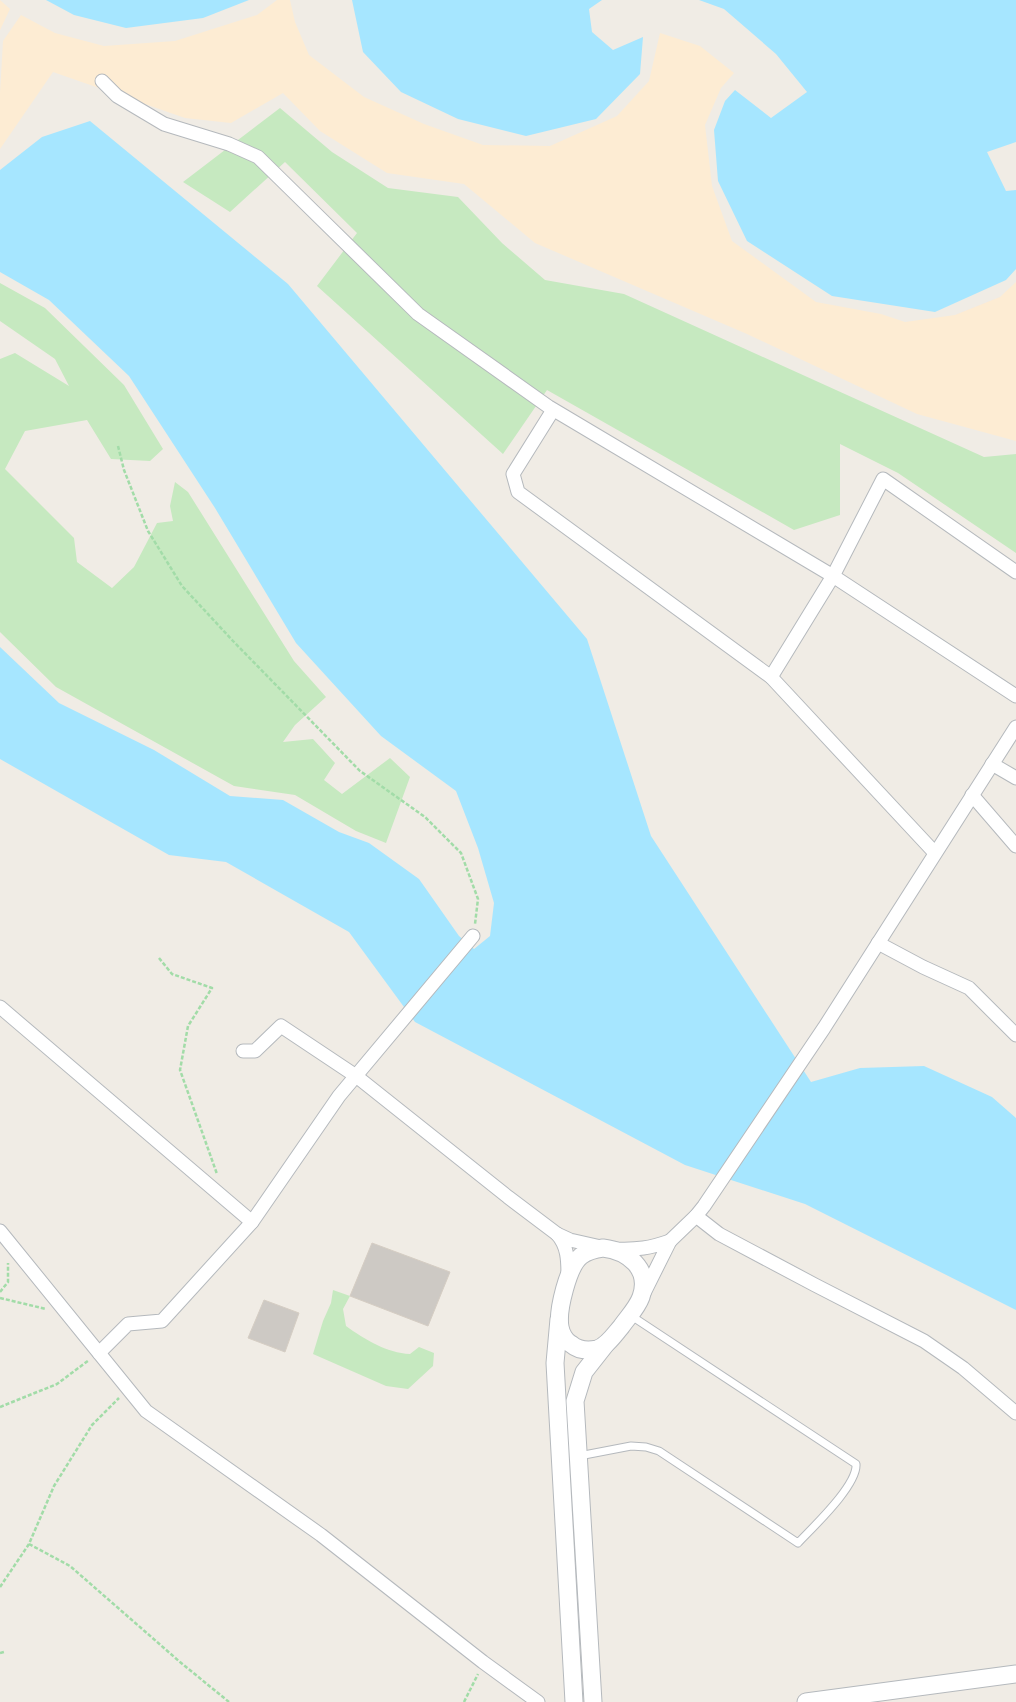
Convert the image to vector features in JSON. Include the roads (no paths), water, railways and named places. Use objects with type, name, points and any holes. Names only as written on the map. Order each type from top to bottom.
[{"type":"street","points":[[102,81],[117,96],[164,124],[228,144],[258,157],[418,314],[553,410],[833,576],[1016,696]]},
{"type":"street","points":[[553,410],[513,474],[518,492],[771,677],[935,853]]},
{"type":"street","points":[[771,677],[833,576],[884,479],[1016,572]]},
{"type":"street","points":[[593,1702],[575,1401],[578,1386],[584,1372],[637,1307],[670,1241],[696,1216],[704,1206],[824,1028],[1016,727]]},
{"type":"street","points":[[992,764],[1016,778]]},
{"type":"street","points":[[972,795],[1016,846]]},
{"type":"street","points":[[99,1354],[128,1324],[162,1321],[252,1222],[339,1096],[473,936]]},
{"type":"street","points":[[878,943],[923,967],[969,988],[1016,1035]]},
{"type":"street","points":[[0,1007],[252,1222]]},
{"type":"street","points":[[243,1051],[255,1051],[281,1026],[356,1076],[508,1197],[557,1234],[570,1240],[609,1248],[636,1250],[654,1247],[670,1241]]},
{"type":"street","points":[[696,1216],[719,1234],[924,1341],[963,1368],[1016,1413]]},
{"type":"street","points":[[557,1234],[565,1247],[568,1260],[568,1277]]},
{"type":"street","points":[[4,1236],[146,1411],[321,1535],[484,1662],[538,1702]]},
{"type":"street","points":[[574,1702],[555,1363],[559,1319],[568,1277],[573,1265],[581,1256],[592,1250],[609,1248],[626,1254],[635,1262],[641,1273],[643,1284],[642,1296]]},
{"type":"street","points":[[559,1319],[560,1329],[569,1344],[587,1350],[597,1349],[606,1344]]},
{"type":"street","points":[[806,1702],[1016,1674]]},
{"type":"lane","points":[[579,1456],[631,1446],[646,1447],[659,1451],[798,1543],[828,1513],[852,1480],[856,1464],[630,1315]]},
{"type":"water","points":[[46,0],[249,0],[203,18],[126,28],[74,15]]},
{"type":"water","points":[[352,0],[602,0],[589,9],[592,32],[613,50],[643,37],[640,74],[596,119],[526,136],[458,119],[401,92],[363,52]]},
{"type":"water","points":[[699,0],[1016,0],[1016,142],[987,152],[1006,191],[1016,190],[1016,269],[1006,280],[935,312],[832,296],[747,241],[718,181],[714,130],[725,101],[735,90],[771,118],[807,92],[776,54],[724,9]]},
{"type":"water","points":[[90,121],[288,284],[587,639],[651,836],[811,1082],[860,1068],[924,1066],[992,1097],[1016,1118],[1016,1310],[805,1204],[685,1165],[415,1022],[349,932],[226,862],[169,855],[0,759],[0,647],[59,703],[154,750],[230,796],[283,800],[339,832],[369,843],[419,879],[459,936],[474,949],[490,936],[494,903],[478,848],[456,791],[381,736],[296,643],[215,508],[129,376],[49,300],[0,272],[0,170],[42,137]]}]
